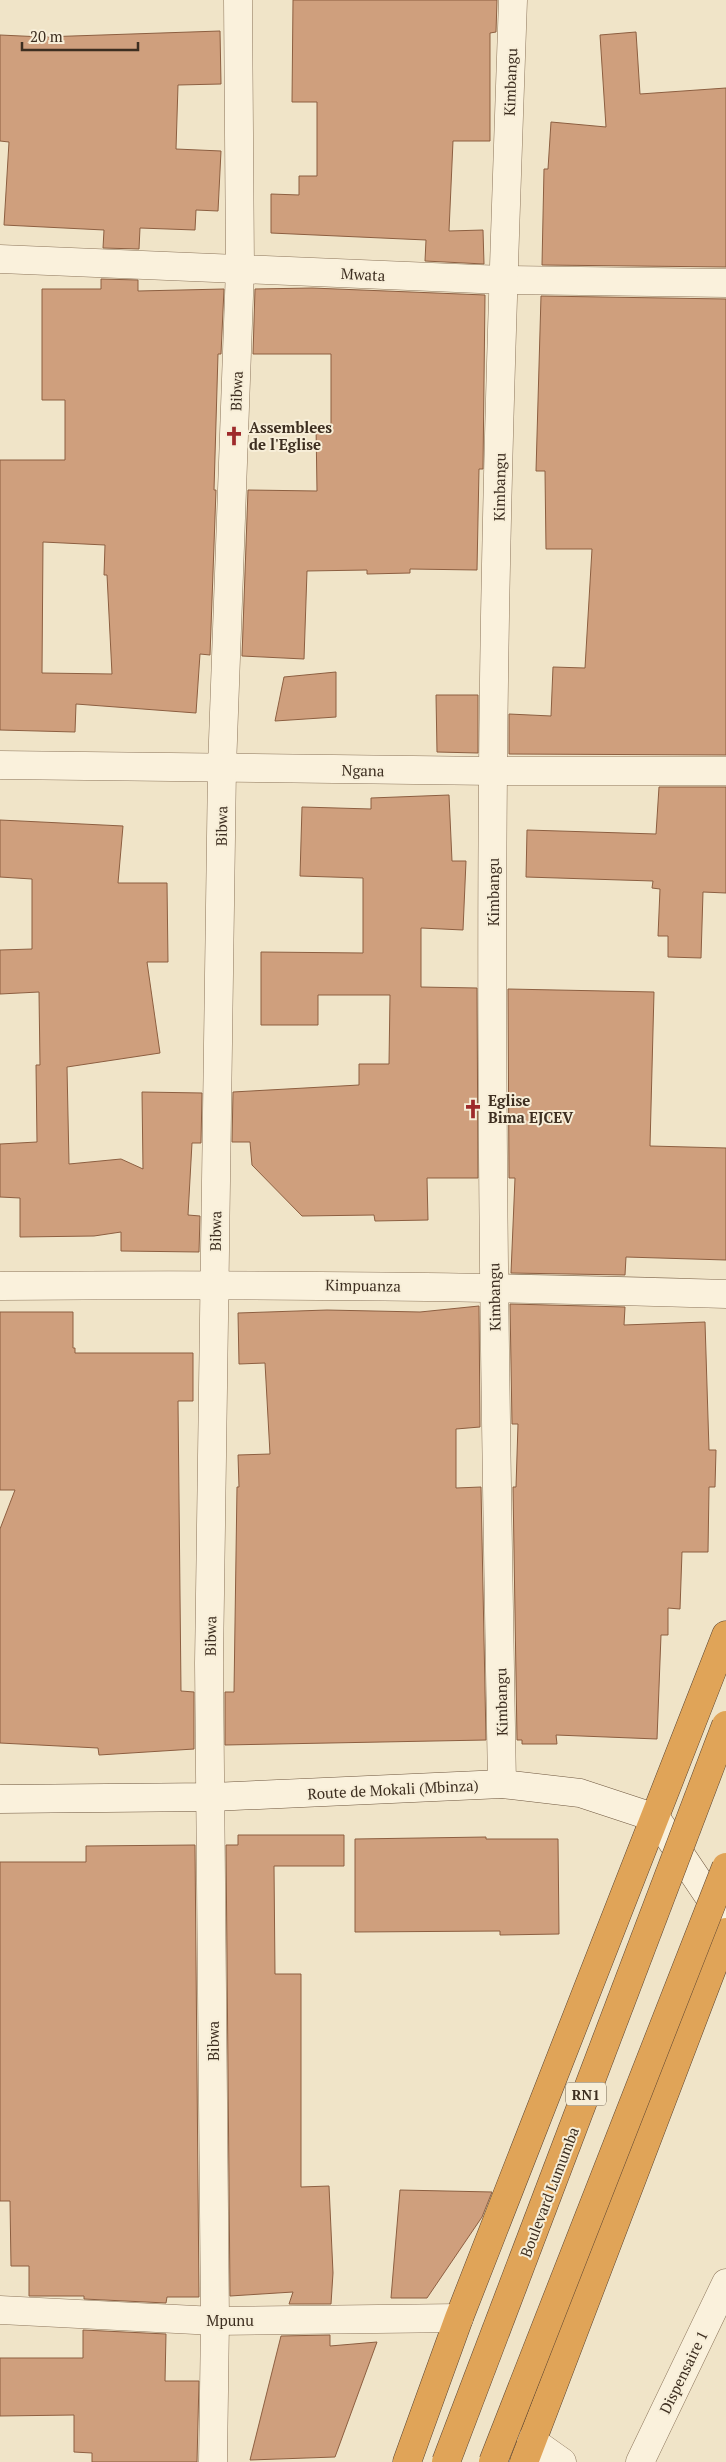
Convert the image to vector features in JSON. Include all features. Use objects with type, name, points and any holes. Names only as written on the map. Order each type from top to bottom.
[{"type":"highway","points":[[407,2462],[459,2318],[726,1635]]},
{"type":"highway","name":"Boulevard Lumumba","points":[[446,2462],[726,1725]]},
{"type":"highway","points":[[493,2462],[726,1867]]},
{"type":"highway","points":[[528,2451],[726,1932]]},
{"type":"street","name":"Bibwa","points":[[213,2462],[215,2321],[212,1797],[209,1663],[222,768],[240,268],[238,0]]},
{"type":"street","name":"Kimbangu","points":[[502,1784],[494,1287],[493,771],[503,280],[513,0]]},
{"type":"street","name":"Mwata","points":[[0,259],[503,280],[726,283]]},
{"type":"street","name":"Ngana","points":[[0,765],[493,771],[726,771]]},
{"type":"street","name":"Kimpuanza","points":[[0,1286],[214,1284],[494,1287],[726,1294]]},
{"type":"street","name":"Route de Mokali (Mbinza)","points":[[0,1799],[212,1797],[502,1784],[580,1793],[656,1818]]},
{"type":"street","points":[[656,1818],[726,1922]]},
{"type":"street","name":"Dispensaire 1","points":[[640,2462],[726,2283]]},
{"type":"street","name":"Mpunu","points":[[0,2310],[215,2321],[459,2318]]},
{"type":"street","points":[[528,2451],[562,2462]]},
{"type":"building","points":[[293,0],[497,0],[496,32],[490,33],[490,141],[453,141],[449,231],[483,230],[484,264],[425,261],[426,240],[271,233],[271,194],[299,195],[299,176],[317,176],[317,102],[292,102]]},
{"type":"building","points":[[220,31],[221,84],[178,85],[176,149],[221,151],[218,211],[196,210],[195,230],[140,228],[139,249],[103,248],[104,230],[4,225],[9,142],[0,141],[0,35],[43,37]]},
{"type":"building","points":[[636,32],[640,94],[726,88],[726,267],[542,265],[544,169],[548,169],[551,122],[606,127],[600,35]]},
{"type":"building","points":[[101,279],[138,280],[138,291],[224,289],[221,354],[218,354],[214,490],[216,490],[210,655],[200,654],[196,713],[76,704],[75,732],[0,730],[0,460],[65,460],[65,400],[42,400],[42,289],[101,289]],"holes":[[[43,542],[105,545],[104,575],[107,575],[112,674],[42,673]]]},
{"type":"building","points":[[312,288],[485,295],[483,469],[479,469],[477,570],[410,569],[410,573],[367,574],[367,570],[307,571],[304,659],[242,656],[248,490],[317,491],[316,425],[331,425],[331,354],[253,354],[255,289]]},
{"type":"building","points":[[541,296],[726,299],[726,755],[509,754],[509,714],[551,716],[553,667],[585,668],[592,549],[546,549],[545,471],[536,471]]},
{"type":"building","points":[[336,672],[336,717],[275,721],[284,677]]},
{"type":"building","points":[[436,695],[478,695],[478,753],[437,752]]},
{"type":"building","points":[[659,787],[726,787],[726,893],[703,892],[701,958],[668,957],[668,936],[658,936],[660,889],[652,888],[653,881],[526,877],[527,830],[656,834]]},
{"type":"building","points":[[449,795],[452,861],[466,861],[463,930],[421,928],[421,987],[477,988],[478,1178],[427,1178],[428,1220],[375,1221],[374,1215],[302,1216],[252,1165],[250,1142],[232,1142],[233,1092],[359,1085],[359,1064],[389,1064],[390,995],[318,995],[318,1025],[261,1025],[261,952],[363,953],[363,878],[300,876],[302,807],[371,809],[371,798]]},
{"type":"building","points":[[0,820],[123,826],[118,883],[167,883],[168,962],[147,962],[160,1053],[67,1067],[69,1164],[121,1159],[143,1169],[142,1092],[202,1093],[201,1143],[192,1143],[188,1215],[200,1216],[199,1252],[121,1251],[121,1232],[94,1236],[20,1237],[20,1198],[0,1197],[0,1144],[37,1142],[36,1065],[40,1065],[39,992],[0,994],[0,950],[32,949],[32,879],[0,877]]},
{"type":"building","points":[[508,989],[654,992],[650,1146],[726,1148],[726,1260],[626,1257],[625,1275],[511,1273],[515,1178],[509,1178]]},
{"type":"building","points":[[510,1304],[625,1307],[624,1325],[705,1322],[709,1450],[716,1450],[715,1487],[709,1487],[708,1552],[682,1552],[680,1609],[668,1608],[668,1635],[661,1635],[657,1739],[556,1735],[557,1744],[522,1744],[522,1740],[517,1740],[513,1487],[516,1487],[518,1424],[512,1424]]},
{"type":"building","points":[[479,1306],[480,1427],[456,1429],[456,1488],[481,1487],[486,1740],[225,1745],[225,1692],[234,1692],[237,1487],[239,1487],[238,1455],[270,1454],[265,1363],[239,1364],[238,1313],[327,1310],[420,1312]]},
{"type":"building","points":[[0,1312],[73,1312],[73,1348],[75,1348],[75,1353],[193,1353],[193,1401],[178,1401],[181,1691],[194,1692],[194,1749],[99,1755],[98,1748],[0,1743],[0,1529],[15,1490],[0,1490]]},
{"type":"building","points":[[238,1835],[344,1835],[344,1866],[274,1866],[275,1974],[301,1974],[301,2187],[329,2186],[333,2273],[331,2304],[289,2304],[293,2292],[230,2296],[226,1845],[238,1845]]},
{"type":"building","points":[[486,1837],[486,1839],[558,1839],[559,1934],[500,1935],[500,1931],[355,1932],[355,1839]]},
{"type":"building","points":[[195,1845],[199,2297],[167,2297],[166,2303],[84,2299],[84,2296],[29,2296],[29,2266],[11,2266],[10,2201],[0,2201],[0,1862],[86,1862],[86,1846]]},
{"type":"building","points":[[400,2190],[492,2192],[482,2217],[427,2298],[391,2298]]},
{"type":"building","points":[[83,2330],[166,2334],[165,2381],[199,2381],[197,2462],[92,2462],[92,2453],[74,2452],[74,2415],[0,2416],[0,2358],[83,2358]]},
{"type":"building","points":[[330,2335],[330,2346],[377,2342],[335,2457],[250,2460],[281,2336]]},
{"type":"place","name":"Assemblees de l'Eglise","points":[[234,436]]},
{"type":"place","name":"Eglise Bima EJCEV","points":[[473,1109]]}]
